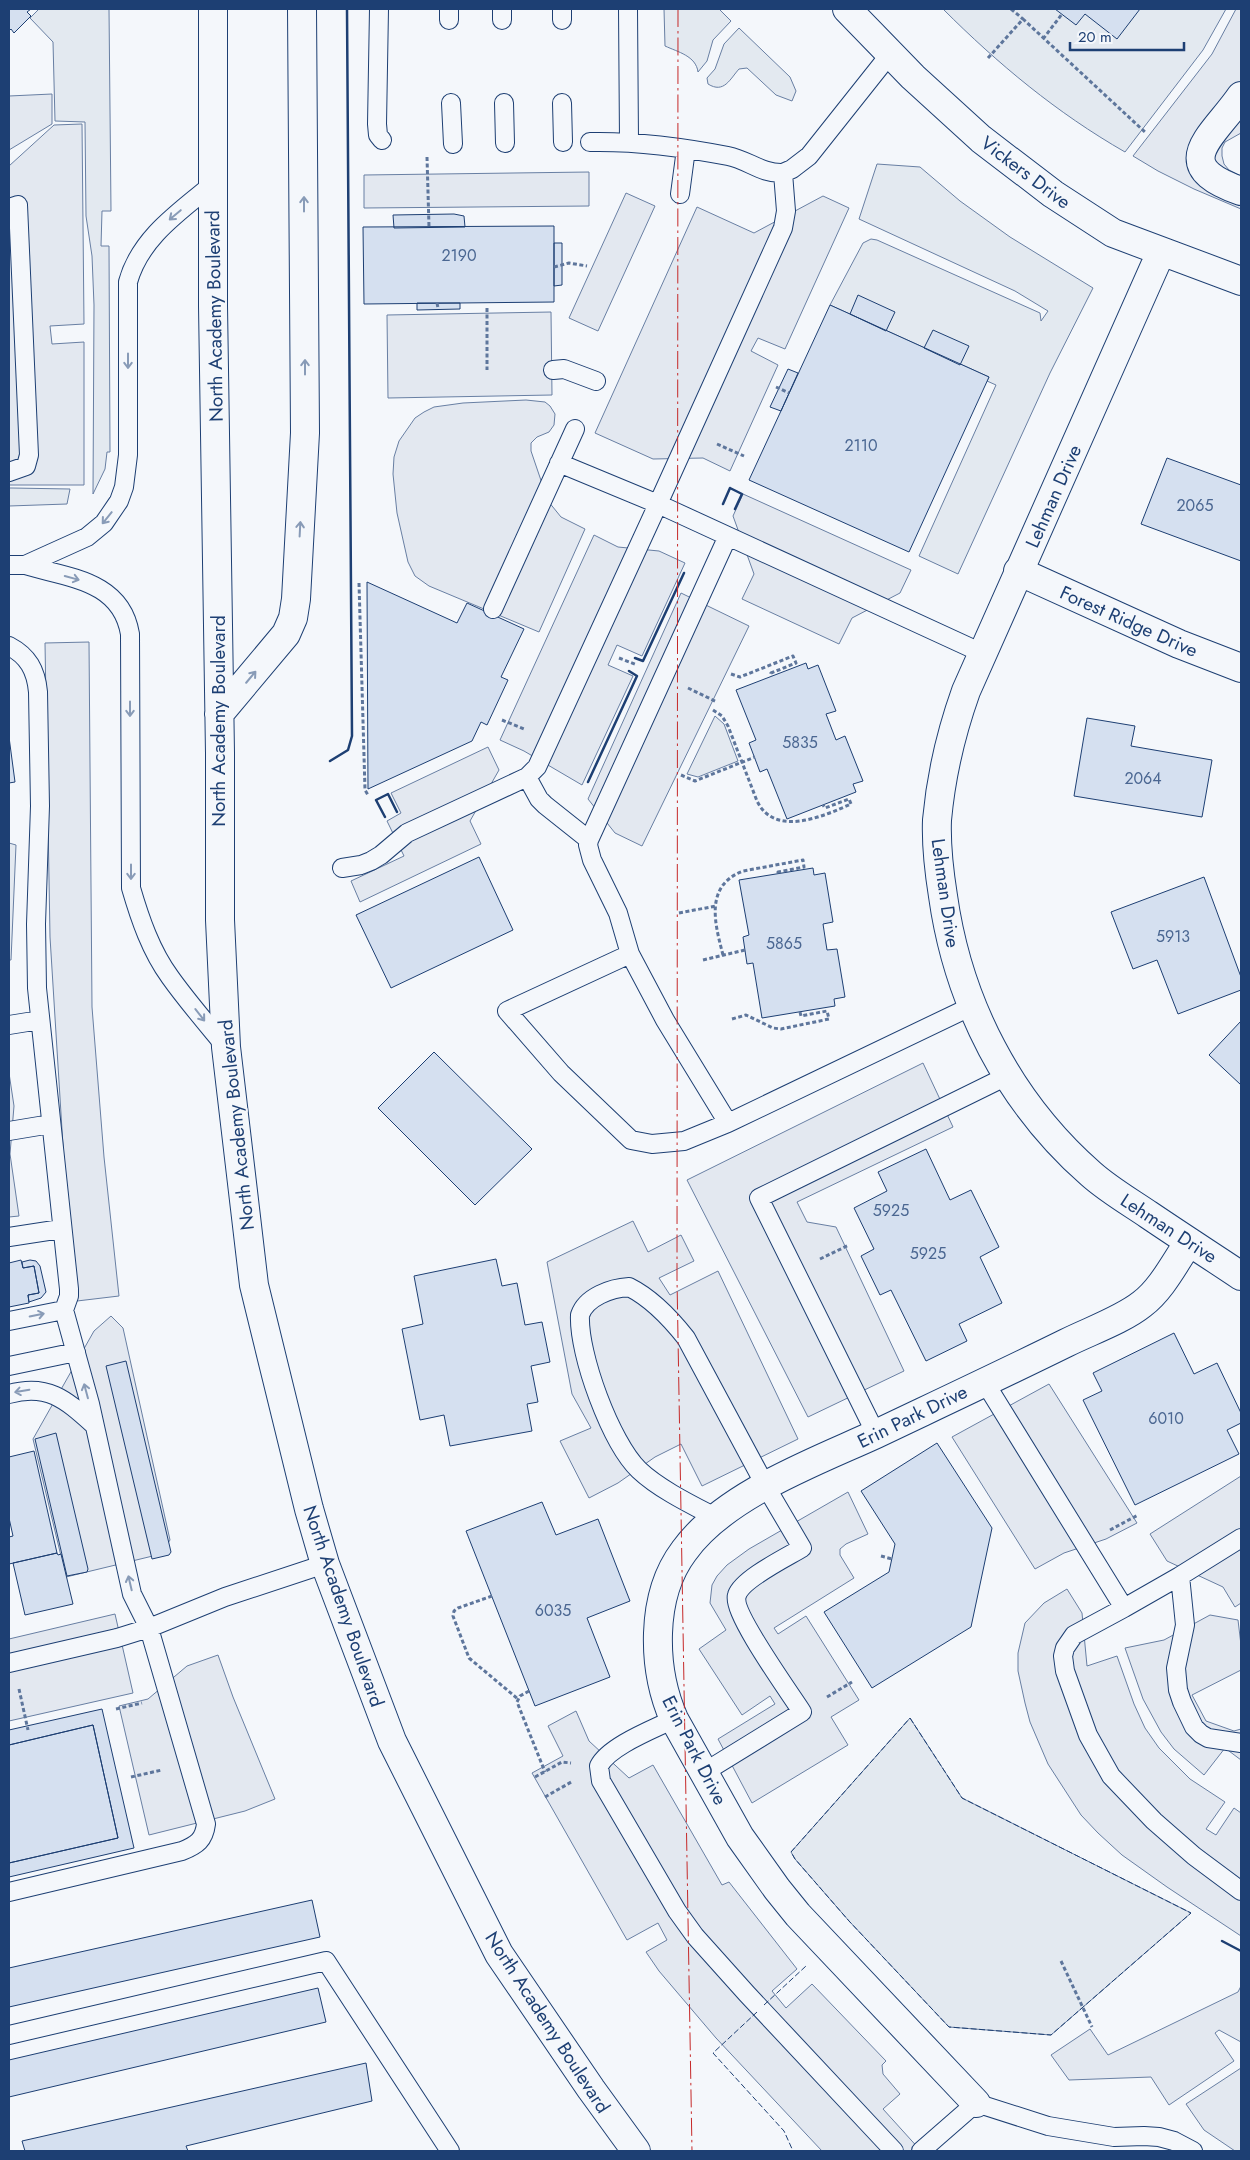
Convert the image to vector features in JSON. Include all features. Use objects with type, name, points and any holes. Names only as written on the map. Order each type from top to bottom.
[{"type":"main road","name":"North Academy Boulevard","points":[[213,9],[213,306],[219,714],[219,874],[226,1047],[254,1285],[309,1509],[325,1564],[392,1742],[499,1954],[636,2151]]},
{"type":"main road","points":[[219,714],[286,634],[293,618],[296,599],[305,432],[302,9]]},
{"type":"main road","name":"Vickers Drive","points":[[847,9],[890,54],[980,139],[1054,194],[1113,233],[1241,280]]},
{"type":"main road","points":[[1241,96],[1203,144],[1201,165],[1205,173],[1222,184],[1241,191]]},
{"type":"main road","name":"Lehman Drive","points":[[1161,252],[982,653],[955,723],[946,757],[937,821],[940,880],[950,942],[972,1006],[1007,1076],[1038,1119],[1091,1174],[1119,1196],[1241,1276]]},
{"type":"main road","name":"Forest Ridge Drive","points":[[1018,572],[1179,644],[1241,668]]},
{"type":"main road","name":"Erin Park Drive","points":[[976,2103],[798,1914],[744,1843],[674,1719],[664,1693],[660,1666],[662,1598],[675,1565],[684,1550],[717,1518],[765,1485],[876,1434],[1142,1304],[1158,1287],[1189,1242]]},
{"type":"lane","points":[[379,9],[377,129],[382,140]]},
{"type":"lane","points":[[628,9],[629,142]]},
{"type":"lane","points":[[590,142],[629,142],[731,156],[766,172],[783,173],[792,169],[809,156],[890,54]]},
{"type":"lane","points":[[451,103],[453,144]]},
{"type":"lane","points":[[504,103],[505,143]]},
{"type":"lane","points":[[562,103],[563,142]]},
{"type":"lane","points":[[680,194],[686,149]]},
{"type":"lane","points":[[342,868],[361,865],[371,861],[408,833],[527,777],[538,767],[783,228],[786,211],[783,173]]},
{"type":"lane","points":[[17,565],[87,537],[104,523],[119,501],[124,487],[128,454],[128,282],[131,269],[144,246],[164,224],[213,184]]},
{"type":"lane","points":[[9,208],[18,205],[29,455],[26,466],[9,472]]},
{"type":"lane","points":[[554,370],[564,370],[596,381]]},
{"type":"lane","points":[[493,609],[575,428]]},
{"type":"lane","points":[[559,462],[658,504],[727,538],[982,653]]},
{"type":"lane","points":[[727,538],[589,840],[588,846],[592,860],[618,913],[630,954],[665,1020],[728,1123]]},
{"type":"lane","points":[[17,565],[87,582],[114,598],[125,616],[130,634],[131,888],[138,914],[152,946],[169,976],[226,1047]]},
{"type":"lane","points":[[9,646],[17,650],[30,662],[37,680],[38,692],[40,806],[36,924],[40,1020],[61,1229],[69,1288],[69,1296],[64,1310],[94,1425],[132,1594],[148,1628],[206,1824],[203,1838],[199,1843],[182,1851],[9,1892]]},
{"type":"lane","points":[[527,777],[539,799],[589,840]]},
{"type":"lane","points":[[630,954],[507,1011],[561,1073],[631,1140],[652,1144],[684,1141],[728,1123],[972,1006]]},
{"type":"lane","points":[[9,1025],[40,1020]]},
{"type":"lane","points":[[876,1434],[759,1198],[1007,1076]]},
{"type":"lane","points":[[9,1131],[51,1124]]},
{"type":"lane","points":[[9,1237],[61,1229]]},
{"type":"lane","points":[[704,1773],[802,1712],[743,1620],[736,1602],[737,1595],[748,1581],[802,1548],[765,1485],[686,1338],[675,1325],[642,1295],[629,1287],[612,1289],[592,1299],[582,1308],[580,1316],[586,1361],[608,1420],[623,1447],[630,1459],[645,1475],[717,1518]]},
{"type":"lane","points":[[9,1321],[64,1310]]},
{"type":"lane","points":[[9,1366],[76,1352]]},
{"type":"lane","points":[[984,1381],[1124,1608]]},
{"type":"lane","points":[[9,1394],[28,1390],[46,1392],[56,1396],[94,1425]]},
{"type":"lane","points":[[1241,1538],[1180,1576],[1074,1635],[1065,1648],[1063,1656],[1065,1672],[1084,1728],[1111,1776],[1154,1821],[1241,1891]]},
{"type":"lane","points":[[10,1663],[117,1638],[148,1628],[225,1597],[325,1564]]},
{"type":"lane","points":[[1180,1576],[1185,1619],[1183,1639],[1176,1668],[1176,1680],[1180,1696],[1194,1727],[1201,1734],[1208,1738],[1241,1744]]},
{"type":"lane","points":[[674,1719],[614,1750],[602,1761],[599,1766],[599,1775],[604,1788],[677,1911],[696,1936],[740,1987],[894,2151]]},
{"type":"lane","points":[[9,2035],[326,1961],[450,2151]]},
{"type":"lane","points":[[921,2151],[976,2103],[1048,2126],[1114,2137],[1159,2137],[1174,2141],[1193,2151]]},
{"type":"path","points":[[1011,9],[1146,133]]},
{"type":"path","points":[[1044,39],[1062,14]]},
{"type":"path","points":[[988,58],[1023,20]]},
{"type":"path","points":[[427,153],[429,227]]},
{"type":"path","points":[[554,267],[569,263],[587,266]]},
{"type":"path","points":[[437,303],[438,308]]},
{"type":"path","points":[[486,308],[487,370]]},
{"type":"path","points":[[776,387],[789,392]]},
{"type":"path","points":[[359,583],[365,790],[368,795]]},
{"type":"path","points":[[731,674],[740,677],[794,656],[796,663],[770,673],[772,676]]},
{"type":"path","points":[[626,661],[636,665]]},
{"type":"path","points":[[713,710],[725,720],[760,807],[770,817],[784,821],[810,819],[852,804],[849,799],[825,808],[823,805]]},
{"type":"path","points":[[681,775],[695,781],[754,757]]},
{"type":"path","points":[[723,955],[716,924],[716,906],[719,890],[735,874],[751,869],[803,860],[804,867],[778,872],[778,874]]},
{"type":"path","points":[[679,913],[716,906]]},
{"type":"path","points":[[703,960],[744,950]]},
{"type":"path","points":[[732,1019],[746,1015],[773,1028],[781,1029],[829,1019],[827,1011],[801,1016],[800,1012]]},
{"type":"path","points":[[881,1556],[892,1559]]},
{"type":"path","points":[[492,1596],[458,1608],[454,1611],[453,1616],[469,1658],[518,1699]]},
{"type":"path","points":[[10,1663],[28,1730]]},
{"type":"path","points":[[529,1691],[522,1694],[518,1699],[518,1707],[545,1772]]},
{"type":"path","points":[[535,1776],[562,1762],[599,1766]]},
{"type":"path","points":[[1061,1961],[1092,2027]]},
{"type":"shaded area","points":[[39,9],[109,9],[111,211],[102,211],[101,246],[109,246],[110,452],[107,452],[105,469],[93,494],[94,305],[92,256],[86,216],[85,122],[55,121],[53,42],[30,18]]},
{"type":"shaded area","points":[[664,9],[719,9],[731,21],[713,40],[707,61],[698,72],[697,67],[690,58],[665,46]]},
{"type":"shaded area","points":[[943,9],[1226,9],[1203,50],[1125,152],[1076,121],[1029,87]]},
{"type":"shaded area","points":[[1236,9],[1241,9],[1241,133],[1225,142],[1222,148],[1222,156],[1224,164],[1229,170],[1241,176],[1241,209],[1194,189],[1133,156],[1212,54]]},
{"type":"shaded area","points":[[739,28],[790,77],[796,91],[792,101],[776,95],[747,68],[739,69],[722,86],[714,87],[708,84],[707,78],[715,69],[724,44]]},
{"type":"shaded area","points":[[52,94],[52,124],[9,150],[9,96]]},
{"type":"shaded area","points":[[82,124],[84,324],[50,326],[52,344],[84,342],[84,485],[9,485],[9,166],[54,125]]},
{"type":"shaded area","points":[[877,164],[920,167],[960,201],[1010,237],[1093,288],[1050,373],[958,574],[919,556],[996,385],[987,381],[989,377],[830,305],[863,243],[871,239],[1040,313],[1041,321],[1048,311],[1015,291],[859,219]]},
{"type":"shaded area","points":[[589,172],[589,206],[364,208],[364,175]]},
{"type":"shaded area","points":[[626,193],[655,206],[598,331],[569,318]]},
{"type":"shaded area","points":[[823,196],[849,208],[785,349],[758,338],[751,351],[778,365],[730,471],[703,458],[653,459],[595,433],[697,207],[754,233]]},
{"type":"shaded area","points":[[551,312],[552,395],[388,398],[387,315]]},
{"type":"shaded area","points":[[526,400],[545,402],[555,414],[554,425],[549,432],[537,437],[531,443],[531,451],[548,501],[561,517],[585,529],[539,632],[429,586],[415,576],[408,562],[397,513],[393,474],[394,457],[399,441],[415,418],[424,412],[434,407],[463,403]]},
{"type":"shaded area","points":[[9,488],[70,489],[67,504],[9,506]]},
{"type":"shaded area","points":[[743,494],[911,570],[900,593],[852,618],[839,644],[742,599],[754,574],[733,516]]},
{"type":"shaded area","points":[[594,535],[618,547],[659,551],[685,563],[642,656],[617,645],[608,665],[633,676],[582,785],[524,751],[500,740]]},
{"type":"shaded area","points":[[681,593],[749,626],[642,846],[615,833],[588,799]]},
{"type":"shaded area","points":[[89,642],[92,1007],[104,1157],[119,1296],[77,1301],[66,1194],[50,937],[45,643]]},
{"type":"shaded area","points":[[715,716],[724,724],[738,761],[698,777],[687,774]]},
{"type":"shaded area","points":[[488,747],[499,770],[470,821],[481,844],[360,902],[351,881],[404,856],[387,821],[401,813],[391,793]]},
{"type":"shaded area","points":[[9,843],[16,845],[11,960],[9,960]]},
{"type":"shaded area","points":[[923,1063],[953,1127],[797,1202],[807,1222],[836,1227],[904,1371],[808,1417],[687,1180]]},
{"type":"shaded area","points":[[9,1073],[14,1106],[10,1154],[19,1216],[9,1217]]},
{"type":"shaded area","points":[[633,1221],[648,1252],[681,1235],[694,1261],[659,1278],[670,1295],[718,1271],[798,1439],[702,1486],[681,1444],[655,1457],[618,1483],[589,1498],[560,1441],[591,1428],[572,1394],[547,1262]]},
{"type":"shaded area","points":[[111,1316],[123,1328],[170,1540],[161,1554],[66,1577],[33,1439],[94,1331]]},
{"type":"shaded area","points":[[1049,1384],[1137,1523],[1106,1539],[1064,1553],[1035,1569],[952,1437]]},
{"type":"shaded area","points":[[1241,1476],[1241,1603],[1235,1607],[1223,1587],[1167,1561],[1150,1534]]},
{"type":"shaded area","points":[[848,1492],[868,1534],[846,1544],[840,1549],[840,1555],[854,1578],[774,1628],[778,1634],[806,1616],[859,1700],[831,1717],[848,1745],[752,1803],[718,1739],[775,1704],[770,1696],[742,1715],[699,1649],[726,1630],[710,1603],[712,1585],[727,1565],[749,1549]]},
{"type":"shaded area","points":[[1067,1589],[1082,1613],[1087,1666],[1117,1656],[1134,1704],[1145,1728],[1159,1748],[1190,1779],[1225,1802],[1206,1829],[1216,1835],[1234,1808],[1241,1813],[1241,1936],[1122,1855],[1081,1815],[1048,1764],[1030,1722],[1018,1671],[1018,1653],[1025,1623],[1044,1603]]},
{"type":"shaded area","points":[[115,1614],[133,1693],[9,1721],[9,1639]]},
{"type":"shaded area","points":[[1210,1615],[1238,1620],[1241,1670],[1192,1695],[1206,1721],[1234,1731],[1241,1729],[1241,1760],[1225,1748],[1204,1775],[1174,1749],[1161,1732],[1143,1699],[1125,1648],[1164,1640]]},
{"type":"shaded area","points":[[218,1655],[233,1697],[275,1799],[245,1811],[149,1835],[119,1706],[148,1699],[187,1666]]},
{"type":"shaded area","points":[[576,1711],[589,1741],[629,1778],[653,1765],[722,1885],[729,1882],[797,1969],[772,1991],[786,2008],[812,1984],[886,2061],[882,2065],[883,2074],[900,2094],[883,2109],[921,2151],[822,2151],[716,2038],[659,1971],[646,1952],[667,1940],[658,1923],[627,1940],[532,1773],[563,1756],[548,1726]]},
{"type":"shaded area","points":[[910,1718],[962,1798],[1191,1913],[1051,2035],[949,2027],[849,1921],[791,1852]]},
{"type":"shaded area","points":[[1241,1986],[1241,2042],[1219,2030],[1215,2033],[1234,2061],[1169,2105],[1151,2077],[1069,2080],[1051,2055],[1090,2029],[1108,2055],[1238,1992]]},
{"type":"shaded area","points":[[1241,2068],[1241,2151],[1235,2151],[1204,2130],[1186,2104]]},
{"type":"building","points":[[9,9],[31,9],[27,12],[31,16],[14,33],[11,29],[9,31]]},
{"type":"building","points":[[1055,9],[1140,9],[1117,39],[1085,14],[1076,25]]},
{"type":"building","points":[[454,214],[464,216],[465,227],[394,228],[393,215]]},
{"type":"building","points":[[554,226],[554,302],[364,304],[363,227]]},
{"type":"building","points":[[554,243],[562,243],[562,285],[554,286]]},
{"type":"building","points":[[858,295],[895,312],[886,331],[850,314]]},
{"type":"building","points":[[417,303],[460,303],[460,309],[417,310]]},
{"type":"building","points":[[830,305],[989,377],[909,552],[749,480]]},
{"type":"building","points":[[933,330],[969,346],[960,365],[924,348]]},
{"type":"building","points":[[788,369],[798,373],[781,411],[770,407]]},
{"type":"building","points":[[1167,458],[1241,485],[1241,561],[1141,524]]},
{"type":"building","points":[[367,582],[457,623],[467,603],[524,629],[501,677],[508,680],[487,725],[481,722],[472,741],[368,789]]},
{"type":"building","points":[[806,663],[808,669],[818,665],[836,711],[826,714],[836,740],[845,736],[863,781],[853,784],[856,792],[787,819],[767,769],[760,772],[749,743],[756,740],[736,690]]},
{"type":"building","points":[[1087,718],[1135,726],[1131,746],[1212,760],[1202,817],[1074,796]]},
{"type":"building","points":[[9,737],[15,782],[9,783]]},
{"type":"building","points":[[479,857],[513,930],[391,988],[356,915]]},
{"type":"building","points":[[813,868],[814,875],[825,873],[833,922],[823,924],[827,950],[837,949],[845,997],[834,999],[835,1006],[762,1018],[753,963],[747,964],[743,937],[749,935],[739,880]]},
{"type":"building","points":[[1204,877],[1241,977],[1241,990],[1178,1014],[1157,960],[1133,969],[1111,912]]},
{"type":"building","points":[[1241,1021],[1241,1085],[1209,1055]]},
{"type":"building","points":[[434,1052],[532,1149],[475,1205],[378,1108]]},
{"type":"building","points":[[926,1149],[950,1200],[971,1190],[999,1247],[980,1257],[1002,1303],[959,1324],[967,1341],[926,1361],[891,1290],[880,1295],[861,1256],[874,1249],[854,1208],[887,1191],[878,1172]]},
{"type":"building","points":[[496,1259],[502,1286],[517,1283],[525,1325],[542,1322],[550,1362],[531,1366],[538,1402],[527,1404],[532,1431],[450,1446],[444,1415],[420,1420],[402,1329],[423,1324],[414,1276]]},
{"type":"building","points":[[21,1260],[23,1268],[34,1266],[39,1293],[28,1295],[29,1303],[9,1307],[9,1263]]},
{"type":"building","points":[[36,1261],[40,1266],[46,1292],[41,1298],[29,1302],[28,1295],[39,1293],[34,1266],[23,1268],[22,1262]]},
{"type":"building","points":[[1174,1333],[1194,1374],[1217,1363],[1241,1413],[1241,1423],[1227,1430],[1239,1454],[1135,1505],[1083,1400],[1102,1391],[1093,1373]]},
{"type":"building","points":[[126,1361],[171,1552],[169,1555],[152,1559],[106,1366]]},
{"type":"building","points":[[56,1433],[88,1569],[87,1572],[67,1576],[35,1439]]},
{"type":"building","points":[[937,1443],[992,1528],[971,1627],[872,1688],[824,1612],[889,1572],[895,1544],[861,1491]]},
{"type":"building","points":[[34,1451],[57,1553],[9,1564],[9,1537],[13,1536],[9,1518],[9,1457]]},
{"type":"building","points":[[542,1502],[556,1535],[598,1519],[630,1601],[587,1618],[610,1677],[535,1706],[466,1531]]},
{"type":"building","points":[[57,1553],[58,1555],[61,1554],[73,1604],[25,1615],[13,1563]]},
{"type":"building","points":[[102,1709],[134,1848],[9,1877],[9,1863],[118,1838],[93,1725],[9,1745],[9,1730]]},
{"type":"building","points":[[93,1725],[118,1838],[9,1863],[9,1745]]},
{"type":"building","points":[[312,1900],[320,1937],[9,2007],[9,1968]]},
{"type":"building","points":[[318,1988],[326,2022],[9,2097],[9,2060]]},
{"type":"building","points":[[366,2063],[372,2101],[186,2146],[188,2151],[25,2151],[22,2141]]},
{"type":"fence","points":[[910,1718],[962,1798],[1191,1913],[1051,2035],[949,2027],[849,1921],[791,1852],[910,1718]]},
{"type":"fence","points":[[764,2005],[806,1966]]},
{"type":"fence","points":[[757,2012],[713,2053],[784,2131],[793,2151]]},
{"type":"wall","points":[[330,761],[348,750],[352,736],[347,9]]},
{"type":"wall","points":[[723,504],[730,488],[742,494],[735,509]]},
{"type":"wall","points":[[635,658],[643,661],[684,573]]},
{"type":"wall","points":[[588,782],[637,676],[629,671]]},
{"type":"wall","points":[[385,817],[376,800],[388,794],[397,812]]},
{"type":"wall","points":[[1222,1941],[1241,1951]]},
{"type":"power","points":[[678,9],[677,1279],[692,2151]]}]
